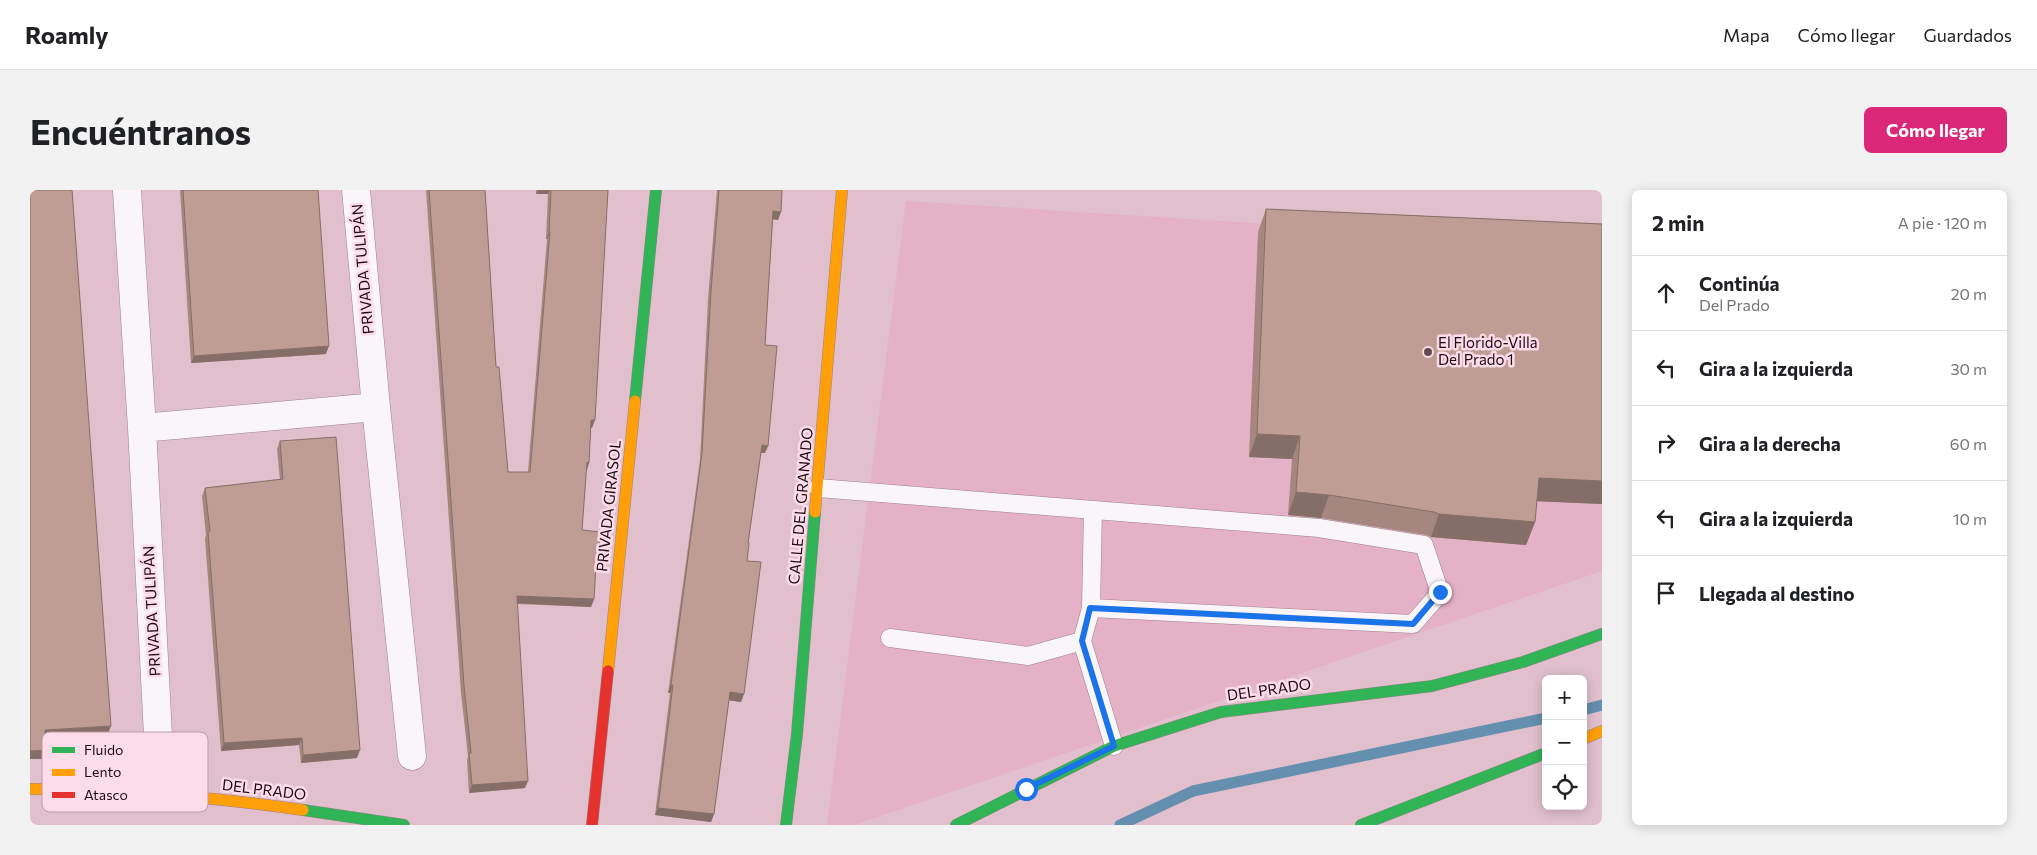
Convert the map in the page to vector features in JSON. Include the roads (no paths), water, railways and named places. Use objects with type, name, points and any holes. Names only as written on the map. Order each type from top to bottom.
[{"type":"main road","name":"PRIVADA GIRASOL","points":[[592,825],[656,190]]},
{"type":"main road","name":"CALLE DEL GRANADO","points":[[786,825],[797,734],[842,190]]},
{"type":"main road","name":"DEL PRADO","points":[[956,825],[1114,746],[1222,712],[1432,686],[1523,662],[1602,634]]},
{"type":"main road","points":[[1587,737],[1602,731]]},
{"type":"main road","points":[[1361,825],[1542,755]]},
{"type":"main road","name":"DEL PRADO","points":[[208,798],[293,808],[404,825]]},
{"type":"street","name":"PRIVADA TULIPÁN","points":[[356,190],[412,756]]},
{"type":"street","name":"PRIVADA TULIPÁN","points":[[127,191],[158,732]]},
{"type":"street","points":[[142,428],[376,407]]},
{"type":"lane","points":[[818,488],[1319,528],[1424,545],[1440,592],[1413,624],[1090,608]]},
{"type":"lane","points":[[1093,510],[1090,608],[1082,641],[1114,746]]},
{"type":"lane","points":[[890,638],[1028,656],[1082,641]]},
{"type":"waterway","points":[[1587,709],[1602,705]]},
{"type":"waterway","points":[[1120,825],[1193,791],[1542,719]]},
{"type":"place","name":"El Florido-Villa Del Prado 1","points":[[1428,352]]}]
